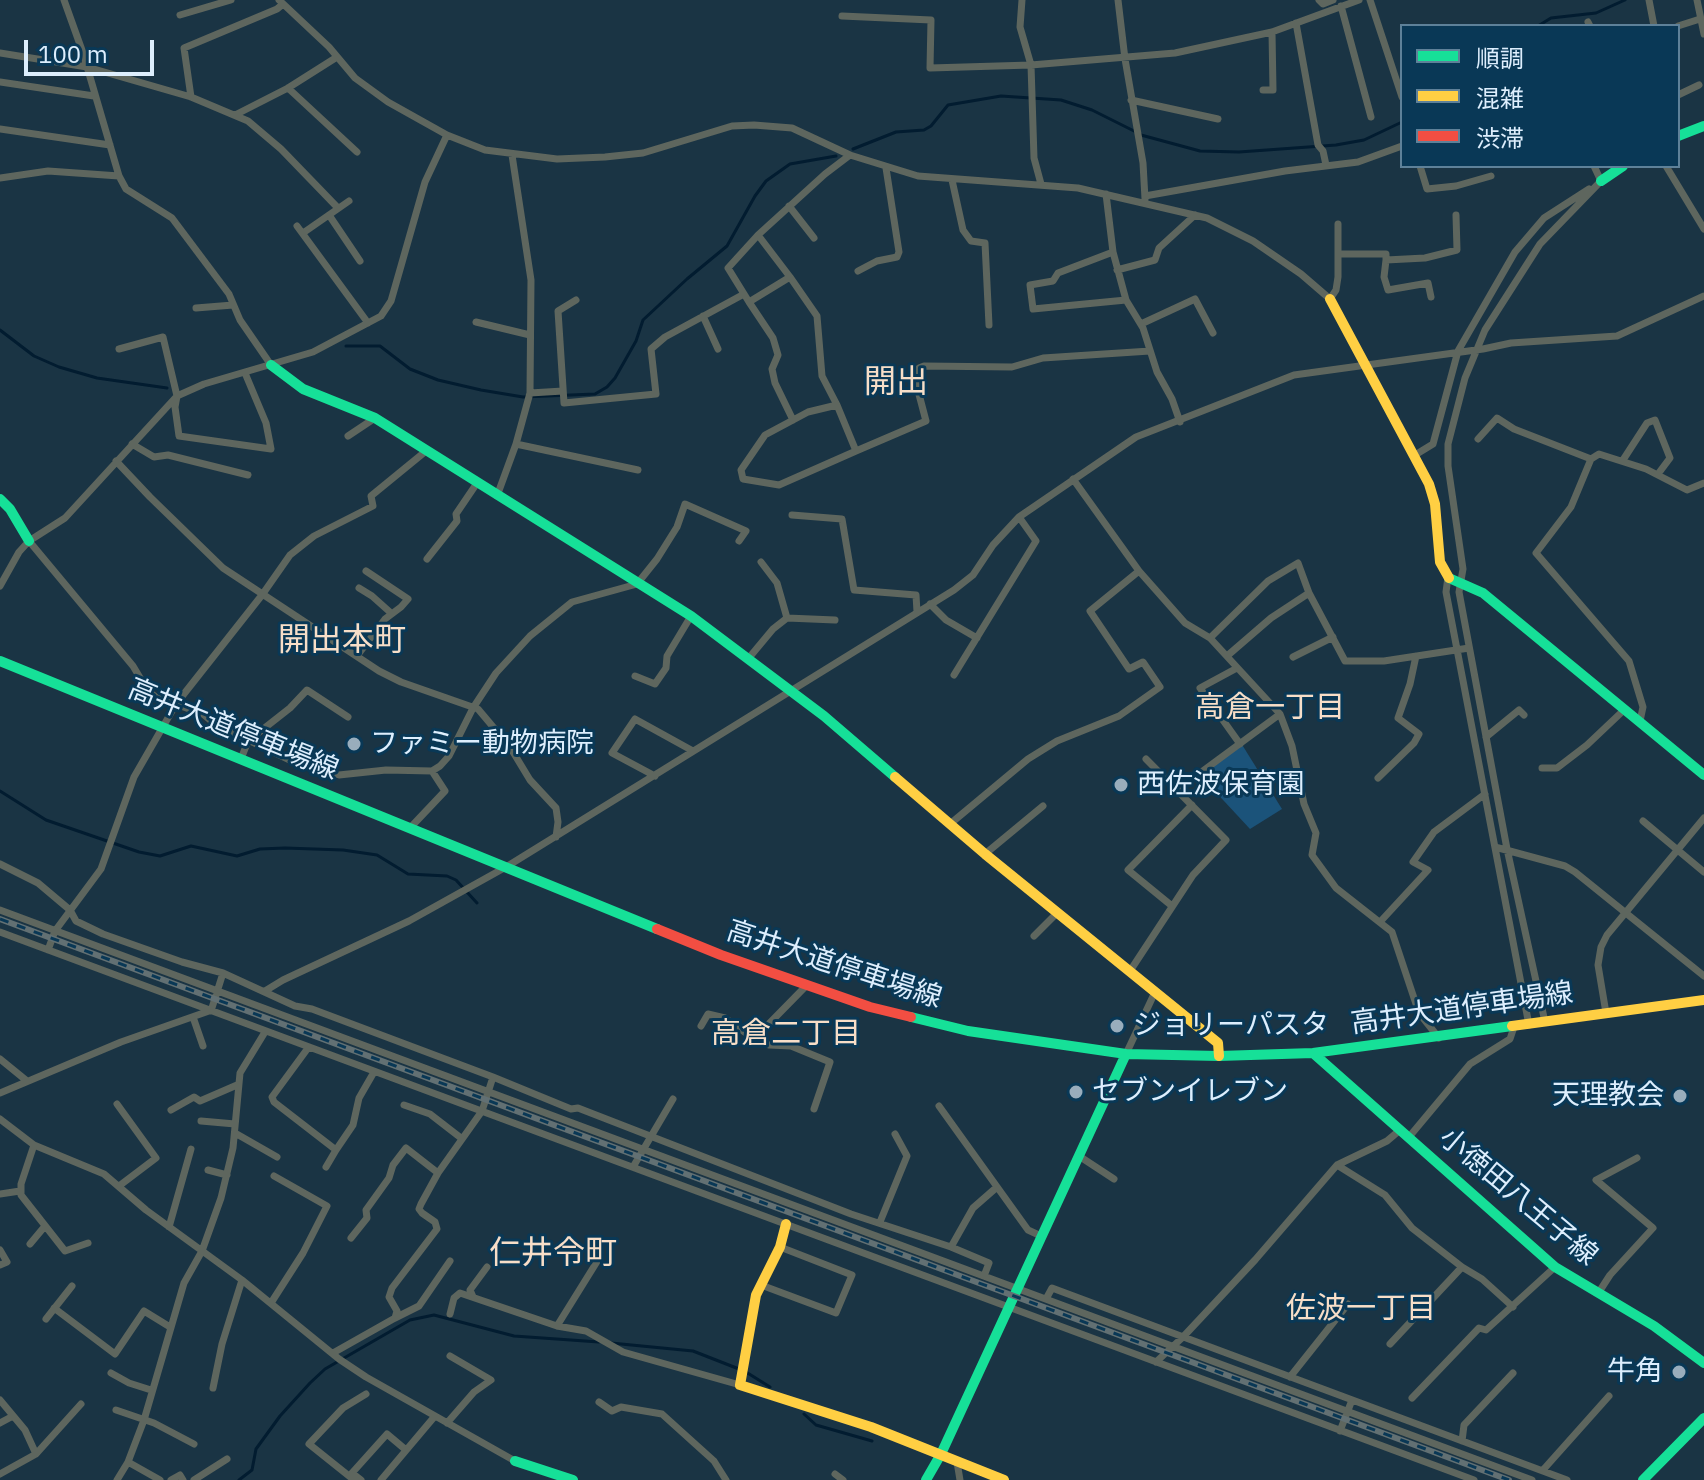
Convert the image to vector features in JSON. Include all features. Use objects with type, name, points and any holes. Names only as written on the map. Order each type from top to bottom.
[{"type":"street","points":[[64,0],[119,176],[126,189],[172,218],[229,294],[240,320],[271,365],[303,389],[375,418],[691,616],[824,716],[985,854],[1218,1043],[1219,1056]]},
{"type":"street","points":[[180,15],[231,0]]},
{"type":"street","points":[[1022,0],[1020,27],[1031,65],[1034,158],[1041,184]]},
{"type":"street","points":[[1118,0],[1143,163],[1145,198]]},
{"type":"street","points":[[1319,0],[1323,4],[1333,0]]},
{"type":"street","points":[[842,16],[931,20],[930,68],[1031,65],[1175,53],[1272,32],[1359,0]]},
{"type":"street","points":[[1370,0],[1400,91]]},
{"type":"street","points":[[1649,0],[1654,24]]},
{"type":"street","points":[[1697,0],[1704,34]]},
{"type":"street","points":[[191,97],[184,48],[277,9],[281,2],[329,47],[355,78],[388,102],[447,135],[485,150],[557,159],[643,153],[732,126],[792,128],[850,155],[918,176],[1041,184],[1145,198],[1221,223],[1253,241],[1330,299],[1429,484],[1435,504],[1440,562],[1448,577],[1446,592],[1529,1025]]},
{"type":"street","points":[[1341,6],[1371,117]]},
{"type":"street","points":[[1680,25],[1700,19]]},
{"type":"street","points":[[1296,23],[1318,145],[1323,151],[1326,165]]},
{"type":"street","points":[[1263,90],[1273,90],[1272,32]]},
{"type":"street","points":[[0,53],[87,67],[191,97],[235,115],[262,131],[338,208]]},
{"type":"street","points":[[235,115],[288,88],[337,57]]},
{"type":"street","points":[[0,82],[94,96]]},
{"type":"street","points":[[1680,94],[1699,85]]},
{"type":"street","points":[[288,88],[357,152]]},
{"type":"street","points":[[1131,100],[1218,119]]},
{"type":"street","points":[[1680,135],[1704,126]]},
{"type":"street","points":[[0,129],[110,145]]},
{"type":"street","points":[[0,586],[19,552],[29,541],[65,518],[177,396],[204,384],[327,347],[381,316],[391,301],[425,182],[447,135]]},
{"type":"street","points":[[1145,198],[1358,162],[1400,147]]},
{"type":"street","points":[[497,496],[530,393],[531,280],[512,155]]},
{"type":"street","points":[[793,420],[772,369],[778,355],[773,338],[728,268],[789,206],[850,155]]},
{"type":"street","points":[[858,271],[877,261],[897,257],[899,252],[886,168]]},
{"type":"street","points":[[1421,168],[1427,189],[1456,186],[1491,176]]},
{"type":"street","points":[[1595,168],[1601,181]]},
{"type":"street","points":[[1415,455],[1433,444],[1458,351],[1529,232],[1558,208],[1620,168]]},
{"type":"street","points":[[1667,168],[1704,229]]},
{"type":"street","points":[[0,178],[48,171],[119,176]]},
{"type":"street","points":[[952,180],[963,230],[971,241],[985,243],[989,325]]},
{"type":"street","points":[[1545,1022],[1507,849],[1459,592],[1463,569],[1448,466],[1448,444],[1475,349],[1540,244],[1601,181]]},
{"type":"street","points":[[1106,194],[1113,252],[1126,300],[1141,324],[1180,422]]},
{"type":"street","points":[[349,201],[300,230],[368,323]]},
{"type":"street","points":[[789,206],[814,238]]},
{"type":"street","points":[[329,215],[357,257],[363,248]]},
{"type":"street","points":[[1117,270],[1155,260],[1159,248],[1195,215]]},
{"type":"street","points":[[1386,260],[1425,258],[1457,250],[1456,215]]},
{"type":"street","points":[[1330,299],[1336,290],[1338,224]]},
{"type":"street","points":[[758,235],[817,316],[822,376],[856,451]]},
{"type":"street","points":[[1113,252],[1058,273],[1053,281],[1030,285],[1033,309],[1126,300]]},
{"type":"street","points":[[1338,254],[1386,254],[1384,277],[1388,290],[1428,283],[1431,297]]},
{"type":"street","points":[[749,302],[790,277]]},
{"type":"street","points":[[576,300],[558,311],[564,403],[656,394],[651,349],[665,337],[744,294]]},
{"type":"street","points":[[265,991],[409,921],[506,867],[792,693],[973,575],[993,545],[1019,517],[1136,437],[1180,422],[1280,379],[1364,364],[1534,341],[1617,336],[1704,296]]},
{"type":"street","points":[[1141,324],[1195,299],[1213,333]]},
{"type":"street","points":[[196,308],[233,305]]},
{"type":"street","points":[[703,316],[718,349]]},
{"type":"street","points":[[476,322],[530,335]]},
{"type":"street","points":[[119,349],[163,337],[177,396],[175,407],[179,436],[271,449],[266,423],[245,373]]},
{"type":"street","points":[[837,405],[808,412],[765,435],[741,470],[743,479],[779,485],[926,421],[916,383],[919,368],[924,366],[1012,367],[1043,358],[1150,351]]},
{"type":"street","points":[[530,393],[563,391]]},
{"type":"street","points":[[348,436],[375,418]]},
{"type":"street","points":[[1478,439],[1497,418],[1514,429],[1591,459]]},
{"type":"street","points":[[1623,460],[1647,423],[1655,420],[1670,458],[1658,474]]},
{"type":"street","points":[[132,444],[154,457],[168,455],[248,475]]},
{"type":"street","points":[[516,444],[638,470]]},
{"type":"street","points":[[48,950],[55,931],[101,869],[134,777],[176,704],[290,555],[314,536],[373,506],[371,496],[426,451]]},
{"type":"street","points":[[1640,721],[1643,707],[1629,661],[1536,553],[1571,507],[1591,459],[1599,454],[1658,474],[1687,490],[1704,483]]},
{"type":"street","points":[[116,461],[223,568],[401,682],[473,708],[488,719],[530,780],[556,808],[556,837]]},
{"type":"street","points":[[1073,479],[1139,571],[1185,623],[1210,638],[1280,714],[1292,746],[1304,804],[1316,833],[1312,855],[1336,888],[1392,932],[1419,1013],[1439,1038]]},
{"type":"street","points":[[427,559],[457,521],[456,514],[477,483]]},
{"type":"street","points":[[0,499],[10,509],[29,541],[133,666],[148,691],[156,697],[203,714],[215,724],[248,741],[320,772],[339,775],[386,770],[432,771],[449,756],[473,708],[496,673],[530,636],[572,602],[637,584],[677,527],[685,504],[746,531],[739,541]]},
{"type":"street","points":[[792,515],[842,519],[854,590],[916,595],[917,612]]},
{"type":"street","points":[[954,675],[1036,541],[1019,517]]},
{"type":"street","points":[[761,562],[777,583],[787,618]]},
{"type":"street","points":[[1210,638],[1268,581],[1298,563],[1309,593],[1345,661],[1384,661],[1469,648]]},
{"type":"street","points":[[357,656],[391,613],[408,599],[366,571]]},
{"type":"street","points":[[950,824],[1028,759],[1057,741],[1119,716],[1160,687],[1143,662],[1129,669],[1090,611],[1139,571]]},
{"type":"street","points":[[1448,577],[1483,593],[1704,775]]},
{"type":"street","points":[[359,588],[391,613]]},
{"type":"street","points":[[1227,656],[1271,618],[1309,593]]},
{"type":"street","points":[[930,604],[946,620],[977,638]]},
{"type":"street","points":[[635,676],[655,684],[666,668],[667,656],[691,616]]},
{"type":"street","points":[[748,659],[773,629],[787,618],[835,620]]},
{"type":"street","points":[[1293,657],[1333,637]]},
{"type":"street","points":[[1378,778],[1414,743],[1419,734],[1398,718],[1416,656]]},
{"type":"street","name":"高井大道停車場線","points":[[0,661],[721,955],[870,1007],[968,1031],[1126,1054],[1219,1056],[1313,1053],[1704,1000]]},
{"type":"street","points":[[1237,668],[1200,688],[1240,744]]},
{"type":"street","points":[[241,759],[248,741],[290,708],[307,690],[348,717]]},
{"type":"street","points":[[1542,768],[1557,768],[1625,709]]},
{"type":"street","points":[[1486,737],[1519,710],[1524,715]]},
{"type":"street","points":[[1177,790],[1280,714]]},
{"type":"street","points":[[655,776],[612,753],[635,719],[693,751]]},
{"type":"street","points":[[1130,971],[1193,875],[1226,840],[1146,759]]},
{"type":"street","points":[[410,828],[445,791],[432,771]]},
{"type":"street","points":[[315,790],[320,772]]},
{"type":"street","points":[[1380,922],[1428,870],[1413,862],[1428,840],[1444,824],[1485,794]]},
{"type":"street","points":[[1172,906],[1128,870],[1192,805]]},
{"type":"street","points":[[985,854],[1043,806]]},
{"type":"street","points":[[1606,1013],[1598,965],[1607,935],[1704,818]]},
{"type":"street","points":[[1643,821],[1704,872]]},
{"type":"street","points":[[1495,847],[1565,866],[1588,880],[1704,976]]},
{"type":"street","points":[[0,864],[38,883],[70,910],[76,921],[103,934],[223,973],[295,1006],[312,1009],[571,1109],[578,1108],[851,1214],[951,1247],[989,1263],[984,1276]]},
{"type":"street","points":[[0,910],[1348,1410],[1510,1476],[1532,1480]]},
{"type":"street","points":[[1034,936],[1058,912]]},
{"type":"street","points":[[0,932],[1474,1480]]},
{"type":"street","points":[[211,1011],[223,973]]},
{"type":"street","points":[[754,1039],[806,986]]},
{"type":"street","points":[[926,1480],[941,1454],[1155,992]]},
{"type":"street","points":[[0,1093],[121,1042],[211,1011]]},
{"type":"street","points":[[701,1026],[708,1014],[725,1018],[754,1039],[769,1045],[791,1046],[830,1062],[814,1109]]},
{"type":"street","points":[[193,1017],[203,1046]]},
{"type":"street","points":[[1156,1362],[1255,1260],[1337,1165],[1405,1134],[1470,1064],[1510,1039],[1514,1027]]},
{"type":"street","points":[[117,1480],[128,1462],[144,1420],[184,1283],[202,1251],[221,1198],[235,1128],[237,1085],[244,1063],[265,1032]]},
{"type":"street","points":[[308,1048],[272,1097],[274,1102],[336,1150]]},
{"type":"street","name":"小徳田八王子線","points":[[1313,1053],[1555,1267],[1654,1326],[1704,1363]]},
{"type":"street","points":[[0,1059],[27,1081]]},
{"type":"street","points":[[326,1167],[353,1125],[359,1098],[374,1072]]},
{"type":"street","points":[[395,1318],[397,1311],[389,1297],[392,1288],[437,1229],[435,1222],[419,1209],[438,1173],[482,1111],[493,1077]]},
{"type":"street","points":[[171,1110],[194,1097],[200,1101],[237,1085]]},
{"type":"street","points":[[633,1167],[673,1099]]},
{"type":"street","points":[[117,1104],[156,1158],[119,1186]]},
{"type":"street","points":[[404,1105],[430,1114],[461,1138]]},
{"type":"street","points":[[939,1106],[1028,1230],[1041,1236]]},
{"type":"street","points":[[0,1119],[34,1145],[104,1174],[339,1358],[515,1461],[573,1480]]},
{"type":"street","points":[[201,1121],[235,1128],[277,1157]]},
{"type":"street","points":[[880,1222],[907,1156],[895,1134]]},
{"type":"street","points":[[20,1191],[34,1145]]},
{"type":"street","points":[[351,1238],[367,1218],[366,1210],[406,1148],[438,1173]]},
{"type":"street","points":[[169,1227],[191,1149]]},
{"type":"street","points":[[1079,1156],[1114,1179]]},
{"type":"street","points":[[1599,1292],[1610,1275],[1653,1228],[1596,1180],[1637,1158]]},
{"type":"street","points":[[1337,1165],[1385,1195],[1412,1228],[1482,1279],[1513,1307]]},
{"type":"street","points":[[208,1170],[227,1175]]},
{"type":"street","points":[[271,1303],[303,1253],[327,1206],[274,1176]]},
{"type":"street","points":[[951,1247],[973,1208],[997,1187]]},
{"type":"street","points":[[0,1194],[20,1191]]},
{"type":"street","points":[[20,1191],[65,1251],[88,1243]]},
{"type":"street","points":[[742,1375],[756,1295],[780,1247],[786,1224]]},
{"type":"street","points":[[30,1244],[45,1226]]},
{"type":"street","points":[[761,1285],[836,1313],[852,1275],[780,1247]]},
{"type":"street","points":[[0,1250],[7,1262],[0,1265]]},
{"type":"street","points":[[557,1326],[598,1260]]},
{"type":"street","points":[[339,1358],[395,1318],[419,1306],[450,1261]]},
{"type":"street","points":[[473,1297],[470,1290],[487,1267]]},
{"type":"street","points":[[1390,1344],[1462,1267]]},
{"type":"street","points":[[1412,1398],[1479,1328],[1486,1330],[1555,1267]]},
{"type":"street","points":[[213,1388],[222,1344],[242,1280]]},
{"type":"street","points":[[46,1319],[72,1286]]},
{"type":"street","points":[[1046,1299],[1052,1288],[1567,1480]]},
{"type":"street","points":[[450,1314],[454,1298],[460,1293],[557,1326],[586,1331],[623,1352],[742,1375],[1004,1480]]},
{"type":"street","points":[[1290,1377],[1348,1304]]},
{"type":"street","points":[[54,1308],[115,1354],[144,1311],[170,1327]]},
{"type":"street","points":[[447,1423],[474,1392],[491,1380],[450,1356]]},
{"type":"street","points":[[111,1373],[151,1390]]},
{"type":"street","points":[[1462,1441],[1464,1425],[1513,1373]]},
{"type":"street","points":[[354,1480],[309,1444],[343,1408],[366,1394]]},
{"type":"street","points":[[1543,1470],[1609,1396]]},
{"type":"street","points":[[0,1400],[25,1430],[36,1454]]},
{"type":"street","points":[[1340,1431],[1352,1400]]},
{"type":"street","points":[[599,1402],[612,1411],[621,1407],[662,1414],[714,1461],[726,1480]]},
{"type":"street","points":[[0,1474],[36,1454],[81,1404]]},
{"type":"street","points":[[116,1410],[194,1444]]},
{"type":"street","points":[[0,1423],[13,1416]]},
{"type":"street","points":[[381,1480],[435,1416]]},
{"type":"street","points":[[1643,1480],[1702,1424]]},
{"type":"street","points":[[361,1480],[352,1473],[387,1434],[406,1450]]},
{"type":"street","points":[[194,1480],[227,1459]]},
{"type":"street","points":[[1510,1476],[1515,1460]]},
{"type":"street","points":[[128,1462],[160,1480]]},
{"type":"street","points":[[957,1462],[960,1480]]},
{"type":"street","points":[[835,1474],[843,1480]]},
{"type":"street","points":[[171,1480],[180,1475],[183,1480]]},
{"type":"shaded area","points":[[1241,743],[1282,809],[1250,829],[1198,773]]},
{"type":"waterway","points":[[1541,24],[1551,18],[1596,13],[1625,0]]},
{"type":"waterway","points":[[853,149],[896,132],[924,130],[948,105],[1001,96],[1061,100],[1092,110],[1134,131]]},
{"type":"waterway","points":[[1141,135],[1200,151],[1239,152],[1364,140],[1400,123]]},
{"type":"waterway","points":[[346,346],[380,346],[410,369],[438,380],[481,390],[523,397],[595,394],[615,378],[636,341],[643,320],[727,246],[766,181],[790,164],[836,156]]},
{"type":"waterway","points":[[0,330],[34,356],[59,367],[97,378],[167,388]]},
{"type":"waterway","points":[[0,791],[46,820],[139,852],[160,856],[191,846],[237,856],[260,849],[285,848],[343,850],[377,855],[408,874],[447,876],[456,880],[477,903]]},
{"type":"waterway","points":[[239,1480],[252,1470],[256,1449],[280,1416],[310,1383],[325,1369],[410,1320],[434,1315],[514,1336],[599,1342]]},
{"type":"waterway","points":[[611,1343],[693,1351],[739,1369]]},
{"type":"waterway","points":[[746,1372],[770,1387]]},
{"type":"waterway","points":[[804,1414],[816,1425],[872,1441]]},
{"type":"railway","points":[[0,919],[1509,1480]]},
{"type":"traffic: fast","points":[[1680,135],[1704,126]]},
{"type":"traffic: fast","points":[[1601,181],[1620,168]]},
{"type":"traffic: fast","points":[[271,365],[303,389],[375,418],[691,616],[824,716],[895,777]]},
{"type":"traffic: fast","points":[[0,499],[10,509],[29,541]]},
{"type":"traffic: fast","points":[[1449,578],[1483,593],[1704,775]]},
{"type":"traffic: fast","points":[[0,661],[657,929]]},
{"type":"traffic: fast","points":[[911,1017],[968,1031],[1126,1054],[1219,1056],[1313,1053],[1512,1026]]},
{"type":"traffic: fast","points":[[1313,1053],[1555,1267],[1654,1326],[1704,1363]]},
{"type":"traffic: fast","points":[[926,1480],[941,1454],[1126,1054]]},
{"type":"traffic: fast","points":[[1643,1480],[1704,1418]]},
{"type":"traffic: fast","points":[[515,1461],[573,1480]]},
{"type":"traffic: slow","points":[[1330,299],[1429,484],[1435,504],[1440,562],[1449,578]]},
{"type":"traffic: slow","points":[[895,777],[1218,1043],[1219,1056]]},
{"type":"traffic: slow","points":[[1512,1026],[1704,1000]]},
{"type":"traffic: slow","points":[[786,1224],[780,1247],[756,1295],[740,1385],[871,1427],[1004,1480]]},
{"type":"traffic: jam","points":[[657,929],[721,955],[870,1007],[911,1017]]},
{"type":"place","name":"ファミー動物病院","points":[[354,744]]},
{"type":"place","name":"西佐波保育園","points":[[1121,785]]},
{"type":"place","name":"ジョリーパスタ","points":[[1117,1026]]},
{"type":"place","name":"セブンイレブン","points":[[1076,1092]]},
{"type":"place","name":"天理教会","points":[[1680,1096]]},
{"type":"place","name":"牛角","points":[[1679,1372]]},
{"type":"district","name":"開出","points":[[896,383]]},
{"type":"district","name":"開出本町","points":[[342,641]]},
{"type":"district","name":"高倉一丁目","points":[[1270,708]]},
{"type":"district","name":"高倉二丁目","points":[[786,1034]]},
{"type":"district","name":"仁井令町","points":[[553,1254]]},
{"type":"district","name":"佐波一丁目","points":[[1361,1309]]}]
